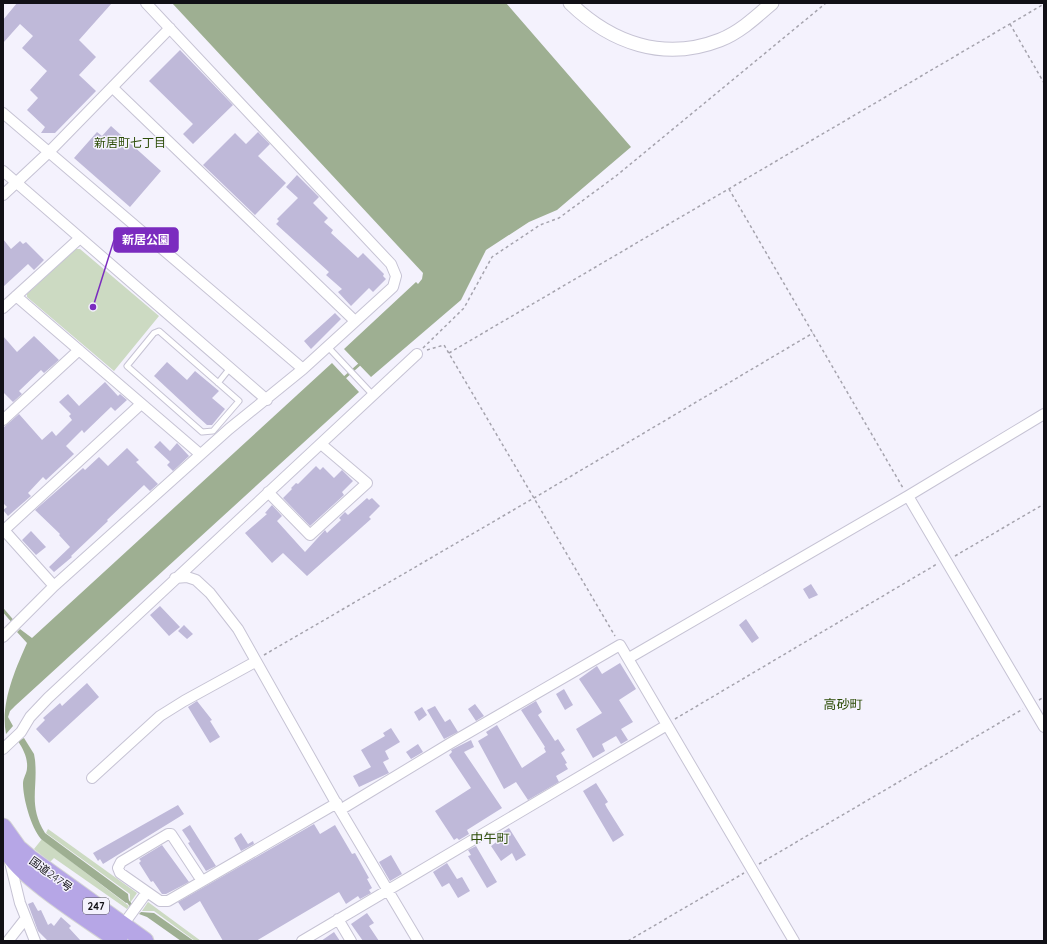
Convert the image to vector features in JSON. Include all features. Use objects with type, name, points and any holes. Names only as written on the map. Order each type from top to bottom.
[{"type":"highway","name":"国道247号","points":[[3,827],[42,877],[125,926],[145,941]]},
{"type":"highway","points":[[3,833],[6,858],[42,877]]},
{"type":"street","points":[[3,637],[54,586],[200,454],[303,370],[393,287],[396,276],[391,264],[146,3]]},
{"type":"street","points":[[570,3],[583,16],[602,30],[625,41],[649,47],[675,49],[698,47],[721,40],[744,27],[772,3]]},
{"type":"street","points":[[3,195],[49,152],[113,88],[170,28]]},
{"type":"street","points":[[113,88],[355,321]]},
{"type":"street","points":[[3,113],[303,370]]},
{"type":"street","points":[[3,171],[267,400]]},
{"type":"street","points":[[3,308],[80,238]]},
{"type":"street","points":[[16,296],[200,454]]},
{"type":"street","points":[[3,420],[79,350]]},
{"type":"street","points":[[7,746],[21,732],[30,716],[48,698],[321,444],[372,394],[417,354]]},
{"type":"street","points":[[54,586],[3,530],[141,404]]},
{"type":"street","points":[[629,658],[908,496],[1044,414]]},
{"type":"street","points":[[268,492],[310,535],[367,483],[321,444]]},
{"type":"street","points":[[908,496],[1044,727]]},
{"type":"street","points":[[176,578],[187,577],[196,580],[210,593],[238,629],[255,662],[338,807],[418,941]]},
{"type":"street","points":[[202,881],[174,836],[168,834],[120,862],[118,868],[120,873],[160,901],[168,901],[338,807],[620,645],[794,941]]},
{"type":"street","points":[[92,778],[160,716],[255,662]]},
{"type":"street","points":[[302,941],[667,725]]},
{"type":"street","points":[[6,858],[34,941]]},
{"type":"street","points":[[125,926],[147,892]]},
{"type":"street","points":[[8,941],[26,918]]},
{"type":"street","points":[[338,919],[351,941]]},
{"type":"lane","points":[[159,331],[218,383],[239,401],[213,431],[202,432],[127,366],[154,333],[159,331]]},
{"type":"lane","points":[[328,346],[372,394]]},
{"type":"lane","points":[[218,383],[230,368]]},
{"type":"path","points":[[417,354],[464,308],[492,257],[540,225],[559,218],[616,176],[826,3]]},
{"type":"path","points":[[449,353],[1009,23],[1044,4]]},
{"type":"path","points":[[1009,23],[1044,82]]},
{"type":"path","points":[[729,189],[908,496]]},
{"type":"path","points":[[255,662],[813,333]]},
{"type":"path","points":[[417,354],[444,345],[620,645]]},
{"type":"path","points":[[667,725],[946,560],[952,558],[1044,504]]},
{"type":"path","points":[[628,941],[1031,705]]},
{"type":"shaded area","points":[[172,3],[506,3],[631,147],[557,210],[529,222],[486,250],[461,300],[371,377],[344,349],[416,282],[418,284],[422,279],[423,273]]},
{"type":"shaded area","points":[[76,249],[80,249],[159,316],[114,371],[27,297],[27,294]]},
{"type":"shaded area","points":[[332,363],[359,392],[15,706],[10,711],[8,717],[13,726],[6,734],[5,711],[7,699],[18,664],[27,643],[17,632],[20,629],[32,638]]},
{"type":"shaded area","points":[[24,738],[34,754],[36,770],[35,805],[40,823],[45,833],[128,894],[129,902],[126,903],[41,839],[37,834],[28,812],[23,790],[23,781],[27,770],[27,761],[18,741]]},
{"type":"shaded area","points":[[48,829],[137,893],[130,903],[130,894],[46,833]]},
{"type":"shaded area","points":[[42,839],[129,906],[127,909],[54,858],[50,862],[34,849]]},
{"type":"shaded area","points":[[148,902],[201,941],[195,941],[154,911],[142,911]]},
{"type":"shaded area","points":[[141,912],[154,913],[194,941],[181,941],[147,917],[139,914]]},
{"type":"building","points":[[17,3],[112,3],[79,40],[96,57],[79,75],[96,91],[55,133],[41,133],[45,127],[27,110],[38,98],[30,90],[47,71],[22,48],[33,36],[20,24],[3,43],[3,20]]},
{"type":"building","points":[[180,50],[233,105],[193,144],[183,134],[193,124],[149,81]]},
{"type":"building","points":[[111,126],[161,171],[130,207],[74,158],[97,132],[102,136]]},
{"type":"building","points":[[258,132],[270,144],[258,156],[286,183],[255,215],[203,165],[235,133],[246,144]]},
{"type":"building","points":[[297,175],[319,197],[313,203],[328,218],[324,222],[333,230],[331,233],[358,258],[363,253],[384,274],[383,276],[386,279],[373,292],[369,288],[351,306],[338,292],[342,289],[326,275],[329,272],[276,224],[279,221],[277,219],[298,198],[286,187]]},
{"type":"building","points":[[3,239],[11,249],[20,241],[23,244],[26,242],[44,260],[34,270],[28,264],[3,287]]},
{"type":"building","points":[[335,313],[341,319],[311,349],[304,341]]},
{"type":"building","points":[[3,336],[17,352],[34,336],[59,360],[44,373],[41,370],[19,391],[22,394],[13,402],[3,392]]},
{"type":"building","points":[[167,362],[187,380],[195,371],[219,391],[212,398],[225,409],[212,425],[207,425],[154,376]]},
{"type":"building","points":[[105,382],[118,396],[120,394],[127,400],[115,411],[111,407],[84,433],[82,430],[66,446],[74,454],[46,480],[43,477],[28,493],[31,496],[8,516],[3,510],[7,507],[3,503],[3,428],[19,414],[42,440],[52,431],[56,436],[72,420],[69,416],[71,414],[59,402],[68,394],[79,406]]},
{"type":"building","points":[[160,441],[170,451],[177,443],[189,456],[173,471],[167,465],[170,462],[154,447]]},
{"type":"building","points":[[127,448],[139,460],[136,462],[158,484],[150,491],[144,485],[71,556],[72,557],[54,572],[49,567],[70,547],[59,535],[60,534],[35,510],[83,468],[85,470],[99,457],[108,466]]},
{"type":"building","points":[[316,466],[320,470],[323,467],[334,478],[342,470],[353,481],[342,492],[344,495],[310,526],[283,498],[296,483],[298,484]]},
{"type":"building","points":[[367,498],[369,500],[372,498],[380,506],[369,517],[371,519],[307,576],[283,553],[272,563],[245,533],[267,514],[265,513],[272,505],[282,516],[277,521],[305,552],[325,530],[327,533],[341,520],[339,518],[345,512],[348,515]]},
{"type":"building","points":[[31,531],[46,547],[36,555],[22,540]]},
{"type":"building","points":[[811,584],[818,595],[809,599],[803,589]]},
{"type":"building","points":[[160,606],[180,627],[169,636],[150,615]]},
{"type":"building","points":[[746,619],[759,638],[752,643],[739,625]]},
{"type":"building","points":[[184,625],[193,634],[187,639],[178,631]]},
{"type":"building","points":[[620,663],[636,689],[619,700],[633,722],[621,729],[628,740],[621,744],[616,736],[602,744],[605,751],[593,758],[576,729],[602,713],[579,679],[597,666],[602,674]]},
{"type":"building","points":[[87,683],[99,697],[49,743],[36,729],[45,720],[43,718],[60,703],[62,706]]},
{"type":"building","points":[[564,689],[573,705],[565,710],[556,694]]},
{"type":"building","points":[[197,701],[212,720],[210,721],[220,737],[210,743],[188,707]]},
{"type":"building","points":[[536,701],[542,712],[538,715],[555,741],[558,739],[565,750],[561,753],[567,763],[565,764],[568,769],[556,776],[559,782],[528,800],[516,782],[504,789],[478,741],[488,735],[486,732],[497,725],[522,768],[546,752],[545,747],[521,710]]},
{"type":"building","points":[[475,704],[484,716],[476,721],[468,709]]},
{"type":"building","points":[[435,706],[445,722],[450,719],[458,732],[444,739],[427,710]]},
{"type":"building","points":[[422,707],[427,715],[419,721],[414,712]]},
{"type":"building","points":[[391,728],[400,742],[385,751],[389,759],[383,762],[389,773],[359,787],[353,776],[371,767],[361,750],[385,736],[383,733]]},
{"type":"building","points":[[471,740],[474,747],[464,752],[502,808],[467,830],[469,834],[459,840],[457,838],[454,840],[435,811],[471,788],[449,755],[452,752],[451,750]]},
{"type":"building","points":[[418,744],[423,752],[411,759],[406,752]]},
{"type":"building","points":[[596,783],[608,802],[605,804],[607,808],[624,835],[613,842],[583,791]]},
{"type":"building","points":[[178,805],[184,814],[103,864],[100,859],[98,861],[93,853]]},
{"type":"building","points":[[314,824],[320,834],[335,825],[352,854],[355,853],[369,878],[367,879],[372,888],[369,890],[371,893],[360,899],[358,896],[346,904],[339,892],[256,941],[223,941],[200,901],[184,911],[178,902]]},
{"type":"building","points":[[190,825],[216,866],[206,871],[188,843],[190,842],[182,830]]},
{"type":"building","points":[[509,828],[526,855],[516,861],[512,853],[501,861],[491,846],[502,838],[499,834]]},
{"type":"building","points":[[241,833],[248,844],[253,841],[254,844],[241,851],[234,838]]},
{"type":"building","points":[[162,845],[189,882],[166,894],[162,894],[153,881],[151,882],[139,863],[141,861],[139,859]]},
{"type":"building","points":[[476,846],[497,882],[487,888],[468,856],[471,855],[468,850]]},
{"type":"building","points":[[391,855],[402,874],[390,881],[379,862]]},
{"type":"building","points":[[447,863],[457,879],[462,877],[470,891],[458,898],[449,883],[442,887],[433,872]]},
{"type":"building","points":[[33,902],[38,911],[41,910],[48,925],[51,923],[54,926],[61,917],[71,926],[69,928],[81,941],[48,941],[38,931],[28,904]]},
{"type":"building","points":[[367,913],[374,923],[369,926],[379,941],[363,941],[351,924]]},
{"type":"building","points":[[334,932],[340,941],[321,941]]},
{"type":"waterway","points":[[343,379],[361,363]]},
{"type":"waterway","points":[[3,610],[15,624]]},
{"type":"waterway","points":[[126,899],[134,909]]},
{"type":"place","name":"新居公園","points":[[93,307]]},
{"type":"district","name":"新居町七丁目","points":[[130,143]]},
{"type":"district","name":"高砂町","points":[[843,704]]},
{"type":"district","name":"中午町","points":[[490,838]]}]
